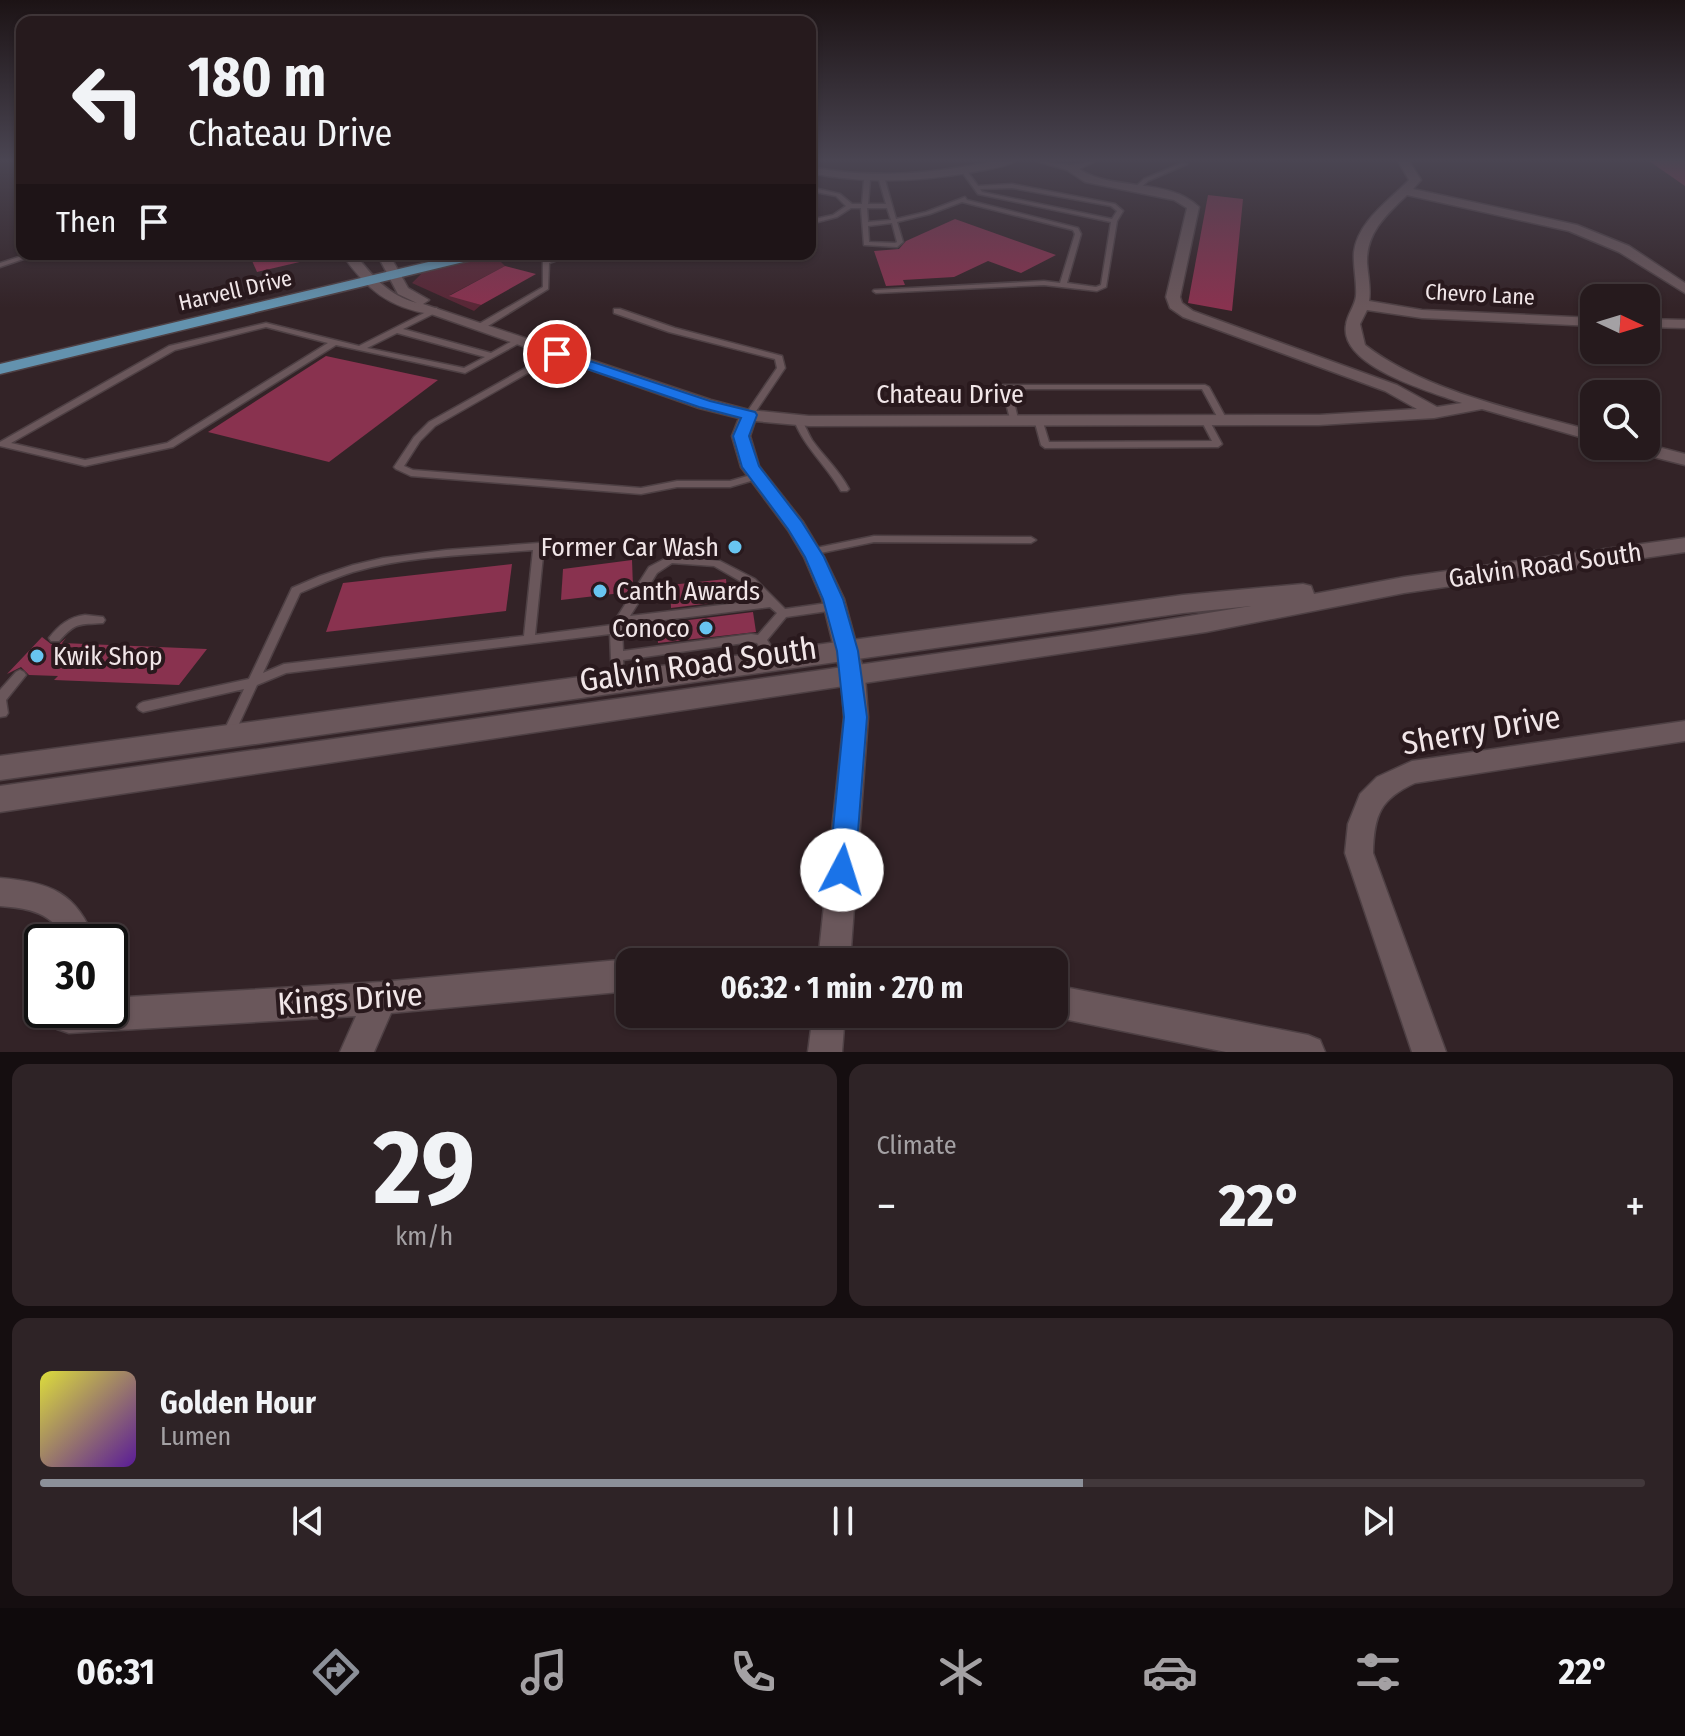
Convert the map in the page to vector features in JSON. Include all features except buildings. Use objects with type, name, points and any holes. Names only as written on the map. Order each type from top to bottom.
[{"type":"main road","name":"Harvell Drive","points":[[0,369],[364,276],[390,264],[426,260]]},
{"type":"main road","name":"Harvell Drive","points":[[0,357],[364,276]]},
{"type":"main road","name":"Galvin Road South","points":[[0,799],[850,663],[1206,623],[1404,585],[1685,545]]},
{"type":"main road","name":"Galvin Road South","points":[[0,768],[228,737],[618,670],[768,650],[850,663]]},
{"type":"street","points":[[1192,210],[1173,297],[1175,305],[1188,314],[1391,388],[1434,413]]},
{"type":"street","points":[[1386,210],[1371,225],[1361,249],[1364,305],[1353,324],[1359,348],[1374,359],[1414,378],[1532,421],[1580,433]]},
{"type":"street","points":[[1492,210],[1573,228],[1624,249],[1681,286]]},
{"type":"street","name":"Chateau Drive","points":[[352,260],[378,293],[400,304],[434,310],[705,404],[749,415],[798,420],[1319,420],[1434,413],[1483,404]]},
{"type":"street","name":"Chateau Drive","points":[[390,264],[403,291],[421,299],[434,310]]},
{"type":"street","name":"Chevro Lane","points":[[1364,305],[1422,314],[1580,321]]},
{"type":"street","points":[[1660,323],[1685,324]]},
{"type":"street","points":[[749,415],[741,436],[750,467],[811,552],[835,606],[850,663],[856,717],[835,948]]},
{"type":"street","points":[[1660,453],[1685,460]]},
{"type":"street","name":"Sherry Drive","points":[[1429,1052],[1359,853],[1359,823],[1372,798],[1387,782],[1412,772],[1685,731]]},
{"type":"street","points":[[0,892],[41,896],[73,924]]},
{"type":"street","name":"Kings Drive","points":[[128,1011],[381,998],[616,976]]},
{"type":"street","points":[[357,1052],[381,998]]},
{"type":"street","points":[[1068,1004],[1308,1052]]},
{"type":"street","points":[[825,1052],[828,1028]]},
{"type":"lane","points":[[816,221],[835,216],[844,210]]},
{"type":"lane","points":[[865,210],[869,246],[899,244],[890,210]]},
{"type":"lane","points":[[865,224],[894,224],[938,210]]},
{"type":"lane","points":[[1001,210],[1077,230],[1063,284]]},
{"type":"lane","points":[[1060,210],[1114,221]]},
{"type":"lane","points":[[1049,222],[1060,210]]},
{"type":"lane","points":[[876,291],[1048,282],[1097,289],[1104,286],[1114,221],[1119,210]]},
{"type":"lane","points":[[480,327],[546,288],[546,262],[552,260]]},
{"type":"lane","points":[[360,349],[434,310]]},
{"type":"lane","points":[[617,311],[672,330],[779,358],[781,368],[749,415]]},
{"type":"lane","points":[[334,343],[170,445],[85,463],[3,444],[172,348],[266,325],[465,371],[519,341]]},
{"type":"lane","points":[[396,330],[492,356]]},
{"type":"lane","points":[[557,354],[432,424],[417,439],[399,467],[411,473],[641,491],[677,484],[730,484],[758,476]]},
{"type":"lane","points":[[1014,419],[1006,387],[1205,387],[1218,444],[1045,445],[1038,419]]},
{"type":"lane","points":[[798,420],[802,436],[838,475],[844,489]]},
{"type":"lane","points":[[811,552],[874,539],[1031,540]]},
{"type":"lane","points":[[228,737],[296,591],[319,579],[371,563],[539,546],[529,640]]},
{"type":"lane","points":[[618,670],[619,625],[653,570],[670,559],[716,563],[751,582],[783,613]]},
{"type":"lane","points":[[143,707],[251,683],[284,669],[529,640],[773,603]]},
{"type":"lane","points":[[783,613],[835,606]]},
{"type":"lane","points":[[768,650],[783,613]]},
{"type":"lane","points":[[55,638],[68,623],[83,617],[99,620]]},
{"type":"lane","points":[[2,713],[0,699],[20,675]]},
{"type":"shaded area","points":[[470,260],[508,260],[501,262],[505,266],[450,295],[481,305],[474,311],[412,283],[423,272]]},
{"type":"place","name":"Former Car Wash","points":[[735,547]]},
{"type":"place","name":"Canth Awards","points":[[600,591]]},
{"type":"place","name":"Conoco","points":[[706,628]]},
{"type":"place","name":"Kwik Shop","points":[[37,656]]},
{"type":"route","points":[[557,354],[705,404],[749,415],[741,436],[750,467],[796,527],[814,557],[833,599],[848,651],[856,717],[842,870]]}]
